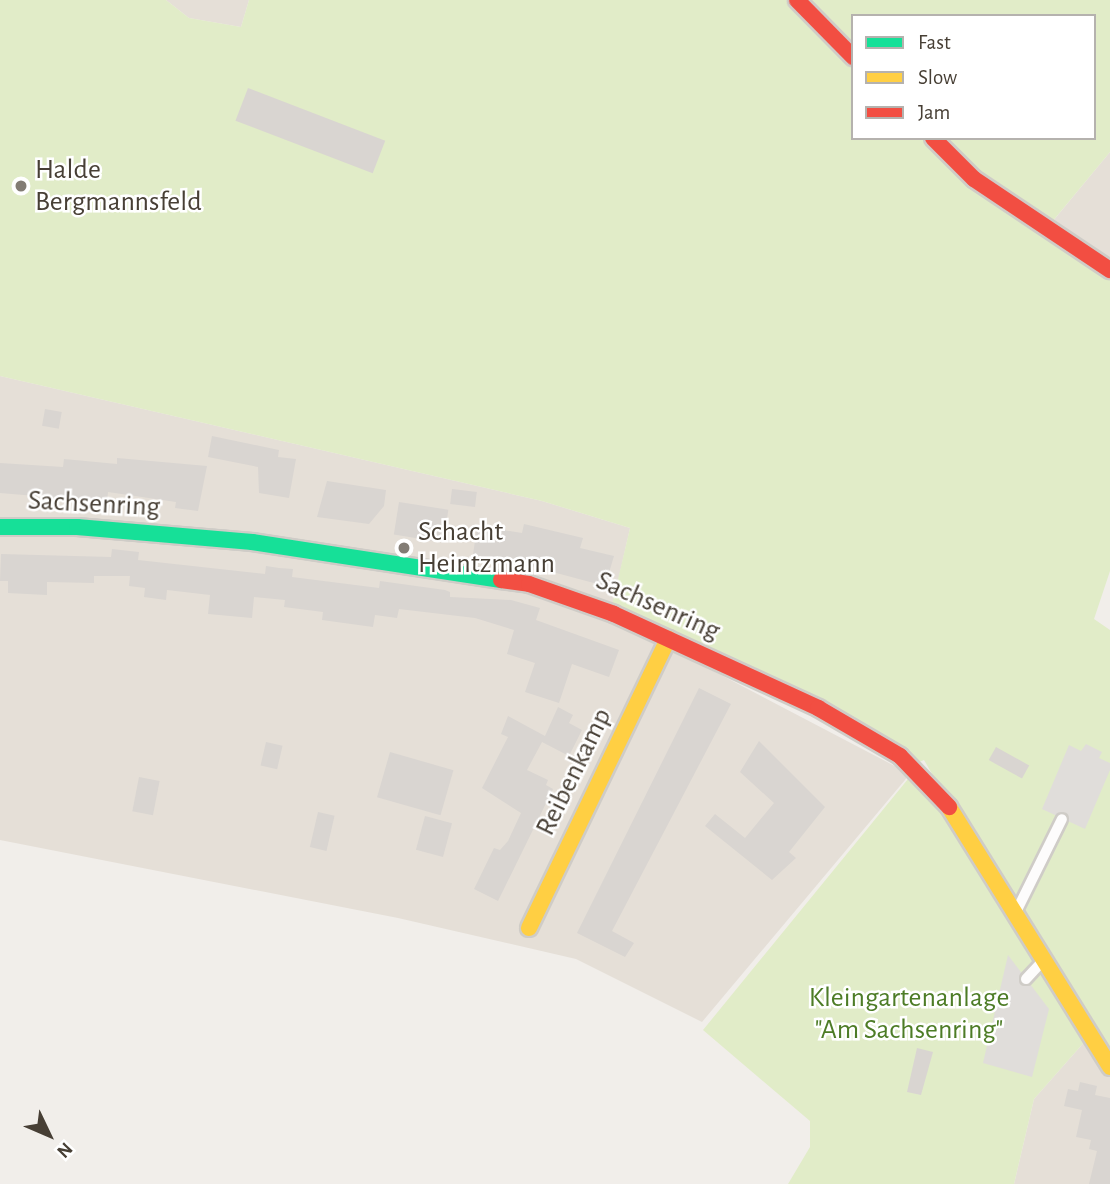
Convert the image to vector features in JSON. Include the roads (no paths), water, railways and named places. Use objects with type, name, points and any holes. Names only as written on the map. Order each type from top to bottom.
[{"type":"street","points":[[797,0],[851,55]]},
{"type":"street","points":[[935,140],[974,179],[1110,270]]},
{"type":"street","name":"Sachsenring","points":[[0,527],[77,527],[240,541],[485,575],[570,596],[818,708],[900,756],[964,826],[1042,962],[1110,1067]]},
{"type":"street","name":"Reibenkamp","points":[[529,928],[668,639]]},
{"type":"lane","points":[[1016,914],[1062,819]]},
{"type":"lane","points":[[1027,979],[1042,962]]},
{"type":"place","name":"Halde Bergmannsfeld","points":[[21,186]]},
{"type":"place","name":"Schacht Heintzmann","points":[[404,548]]},
{"type":"park label","name":"Kleingartenanlage \"Am Sachsenring\"","points":[[909,1014]]}]
